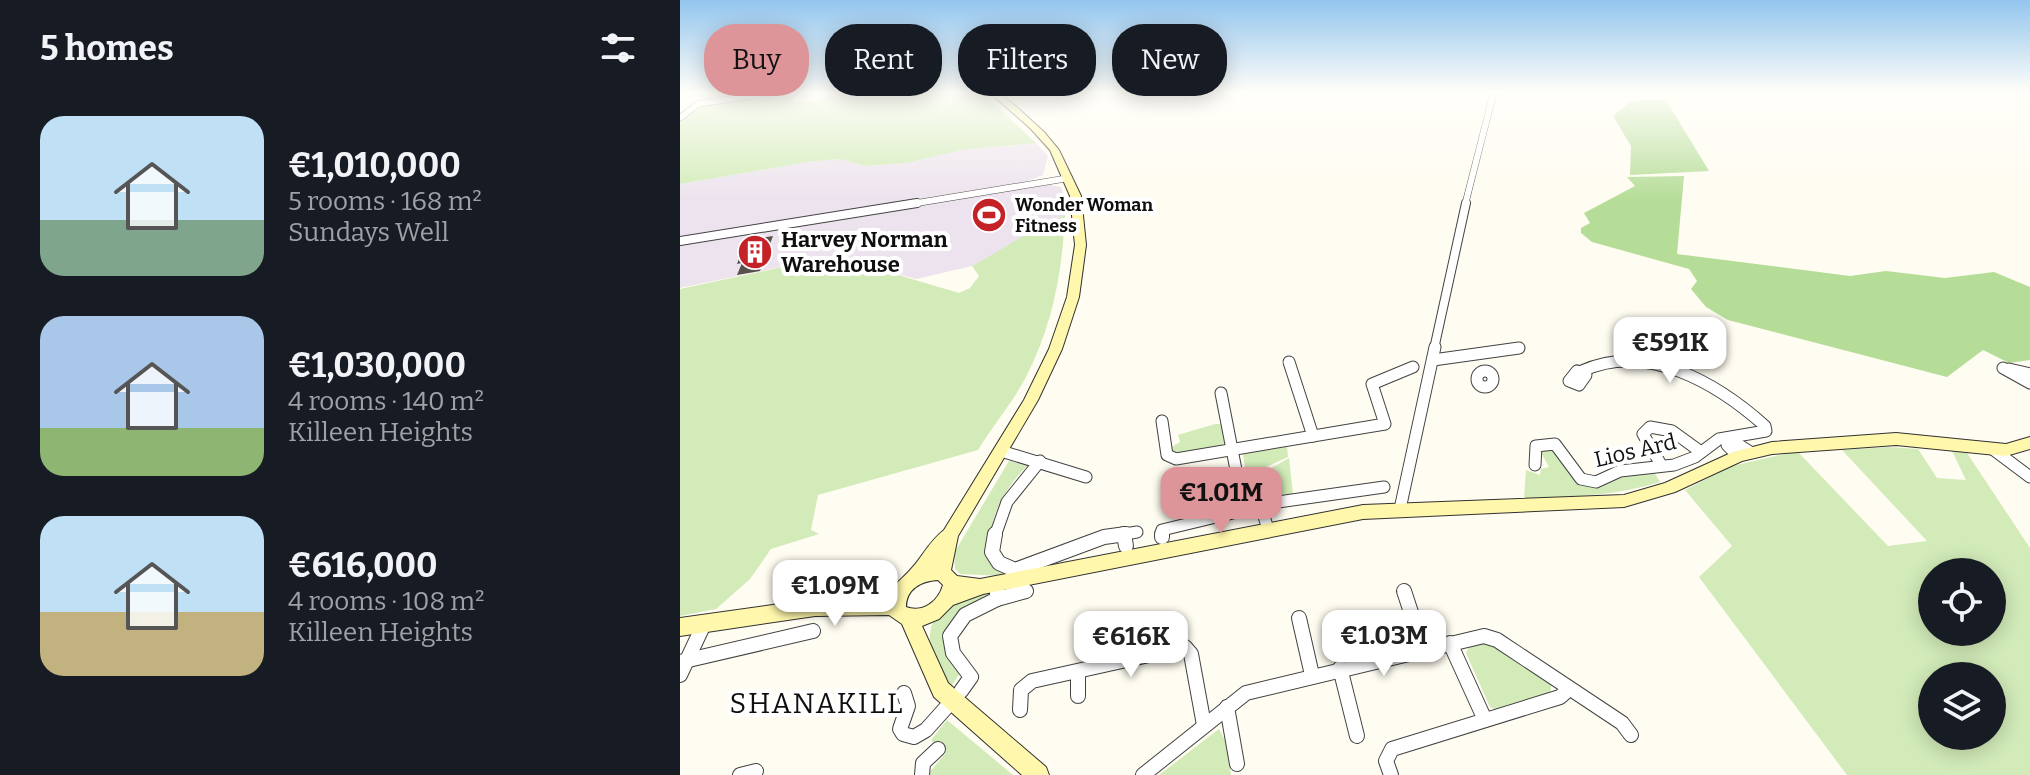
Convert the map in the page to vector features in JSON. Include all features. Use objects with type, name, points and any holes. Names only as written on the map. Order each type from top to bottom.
[{"type":"main road","points":[[1033,127],[1048,141],[1069,178],[1080,225],[1074,290],[1049,363],[950,535],[936,547],[917,576],[908,607],[933,679],[956,696],[1038,775]]},
{"type":"main road","points":[[917,576],[947,585],[992,590],[1268,529],[1400,509],[1624,501],[1669,488],[1744,454],[1888,439],[1994,450],[2012,449],[2030,443]]},
{"type":"main road","points":[[947,585],[950,535]]},
{"type":"main road","points":[[680,627],[868,604],[908,607],[947,585]]},
{"type":"street","points":[[1400,509],[1483,127]]},
{"type":"street","points":[[680,241],[1069,178]]},
{"type":"street","points":[[1433,360],[1519,348]]},
{"type":"street","points":[[1473,354],[1483,372]]},
{"type":"street","points":[[1289,362],[1313,436]]},
{"type":"street","name":"Lios Ard","points":[[1535,465],[1533,450],[1536,446],[1555,444],[1581,479],[1596,482],[1620,471],[1674,465],[1701,452],[1713,442],[1745,432],[1761,434],[1765,426],[1736,399],[1693,374],[1667,366],[1640,363],[1598,366],[1582,371]]},
{"type":"street","points":[[1162,421],[1167,455],[1176,459],[1385,424],[1372,384],[1413,367]]},
{"type":"street","points":[[2030,374],[2003,368],[2030,383]]},
{"type":"street","points":[[1221,393],[1239,481],[1261,507],[1268,529]]},
{"type":"street","points":[[1660,463],[1655,449],[1643,434],[1650,427],[1672,431],[1701,452]]},
{"type":"street","points":[[1728,438],[1727,445],[1744,454]]},
{"type":"street","points":[[1994,450],[2030,477]]},
{"type":"street","points":[[1001,451],[1086,477]]},
{"type":"street","points":[[1040,461],[1010,493],[1001,509],[992,552],[999,563],[1015,570],[1104,537],[1129,537]]},
{"type":"street","points":[[1162,537],[1162,530],[1261,507],[1384,487]]},
{"type":"street","points":[[904,693],[908,706],[900,729],[903,734],[914,737],[926,730],[971,677],[949,646],[951,630],[992,590],[1026,591]]},
{"type":"street","points":[[1404,591],[1423,649]]},
{"type":"street","points":[[1299,618],[1312,675]]},
{"type":"street","points":[[682,666],[704,624]]},
{"type":"street","points":[[682,666],[813,631]]},
{"type":"street","points":[[1143,775],[1246,693],[1340,668],[1484,636],[1497,640],[1622,723],[1631,735]]},
{"type":"street","points":[[1450,643],[1485,720]]},
{"type":"street","points":[[1020,710],[1021,690],[1032,681],[1187,648],[1204,725]]},
{"type":"street","points":[[1340,668],[1357,736]]},
{"type":"street","points":[[1078,672],[1078,696]]},
{"type":"street","points":[[1391,775],[1386,761],[1392,749],[1560,697],[1569,689]]},
{"type":"street","points":[[1227,707],[1237,764]]},
{"type":"street","points":[[922,775],[923,763],[938,749]]},
{"type":"shaded area","points":[[1036,143],[1048,156],[1043,175],[1025,182],[680,237],[680,184],[808,162],[839,159],[865,166],[907,163],[962,150]]},
{"type":"shaded area","points":[[1047,184],[1061,187],[1070,213],[1032,229],[1017,242],[972,266],[916,279],[878,269],[815,260],[680,288],[680,244]]},
{"type":"green space","points":[[680,127],[1019,127],[1036,143],[962,150],[907,163],[865,166],[839,159],[680,184]]},
{"type":"green space","points":[[1620,127],[1682,127],[1709,171],[1630,175],[1631,146]]},
{"type":"green space","points":[[1684,176],[1677,254],[1850,276],[1886,271],[1945,278],[1994,272],[2030,287],[2030,360],[2009,363],[1983,350],[1947,377],[1728,320],[1706,307],[1691,289],[1697,281],[1689,269],[1592,242],[1581,233],[1581,228],[1590,223],[1584,213],[1635,186],[1627,177]]},
{"type":"green space","points":[[1065,215],[1058,278],[1043,337],[1021,386],[978,450],[818,495],[811,530],[819,534],[771,549],[750,579],[716,609],[680,616],[680,289],[815,260],[878,269],[959,293],[970,288],[979,276],[972,266]]},
{"type":"green space","points":[[1223,424],[1226,442],[1220,446],[1180,454],[1172,450],[1180,442],[1178,435]]},
{"type":"green space","points":[[1287,446],[1288,457],[1259,470],[1263,475],[1262,495],[1247,479],[1243,454]]},
{"type":"green space","points":[[1555,446],[1579,478],[1654,472],[1660,482],[1610,493],[1524,499],[1526,470],[1540,475],[1541,469],[1549,467],[1540,451]]},
{"type":"green space","points":[[1918,449],[1937,478],[1966,480],[1952,451],[1967,453],[2030,548],[2030,775],[1847,775],[1699,577],[1732,546],[1685,490],[1732,466],[1797,451],[1888,546],[1927,541],[1842,450]]},
{"type":"green space","points":[[1289,458],[1293,494],[1264,496],[1270,469]]},
{"type":"green space","points":[[1009,461],[1027,466],[1000,503],[991,533],[991,548],[1005,576],[960,574],[955,569],[954,553]]},
{"type":"green space","points":[[989,592],[989,597],[958,614],[943,636],[947,657],[960,673],[952,685],[956,693],[938,667],[930,641],[931,629],[935,619],[952,605]]},
{"type":"green space","points":[[1487,641],[1552,682],[1550,693],[1497,710],[1490,707],[1466,653],[1469,647]]},
{"type":"green space","points":[[947,720],[1013,775],[927,775],[945,754],[931,740]]},
{"type":"green space","points":[[1219,729],[1227,744],[1231,775],[1159,775]]},
{"type":"building","name":"Harvey Norman Warehouse","points":[[773,236],[760,271],[737,275],[742,263],[737,264],[746,240]]},
{"type":"place","name":"Wonder Woman Fitness","points":[[989,215]]},
{"type":"place","name":"Harvey Norman Warehouse","points":[[755,252]]},
{"type":"district","name":"SHANAKILL","points":[[817,703]]}]
